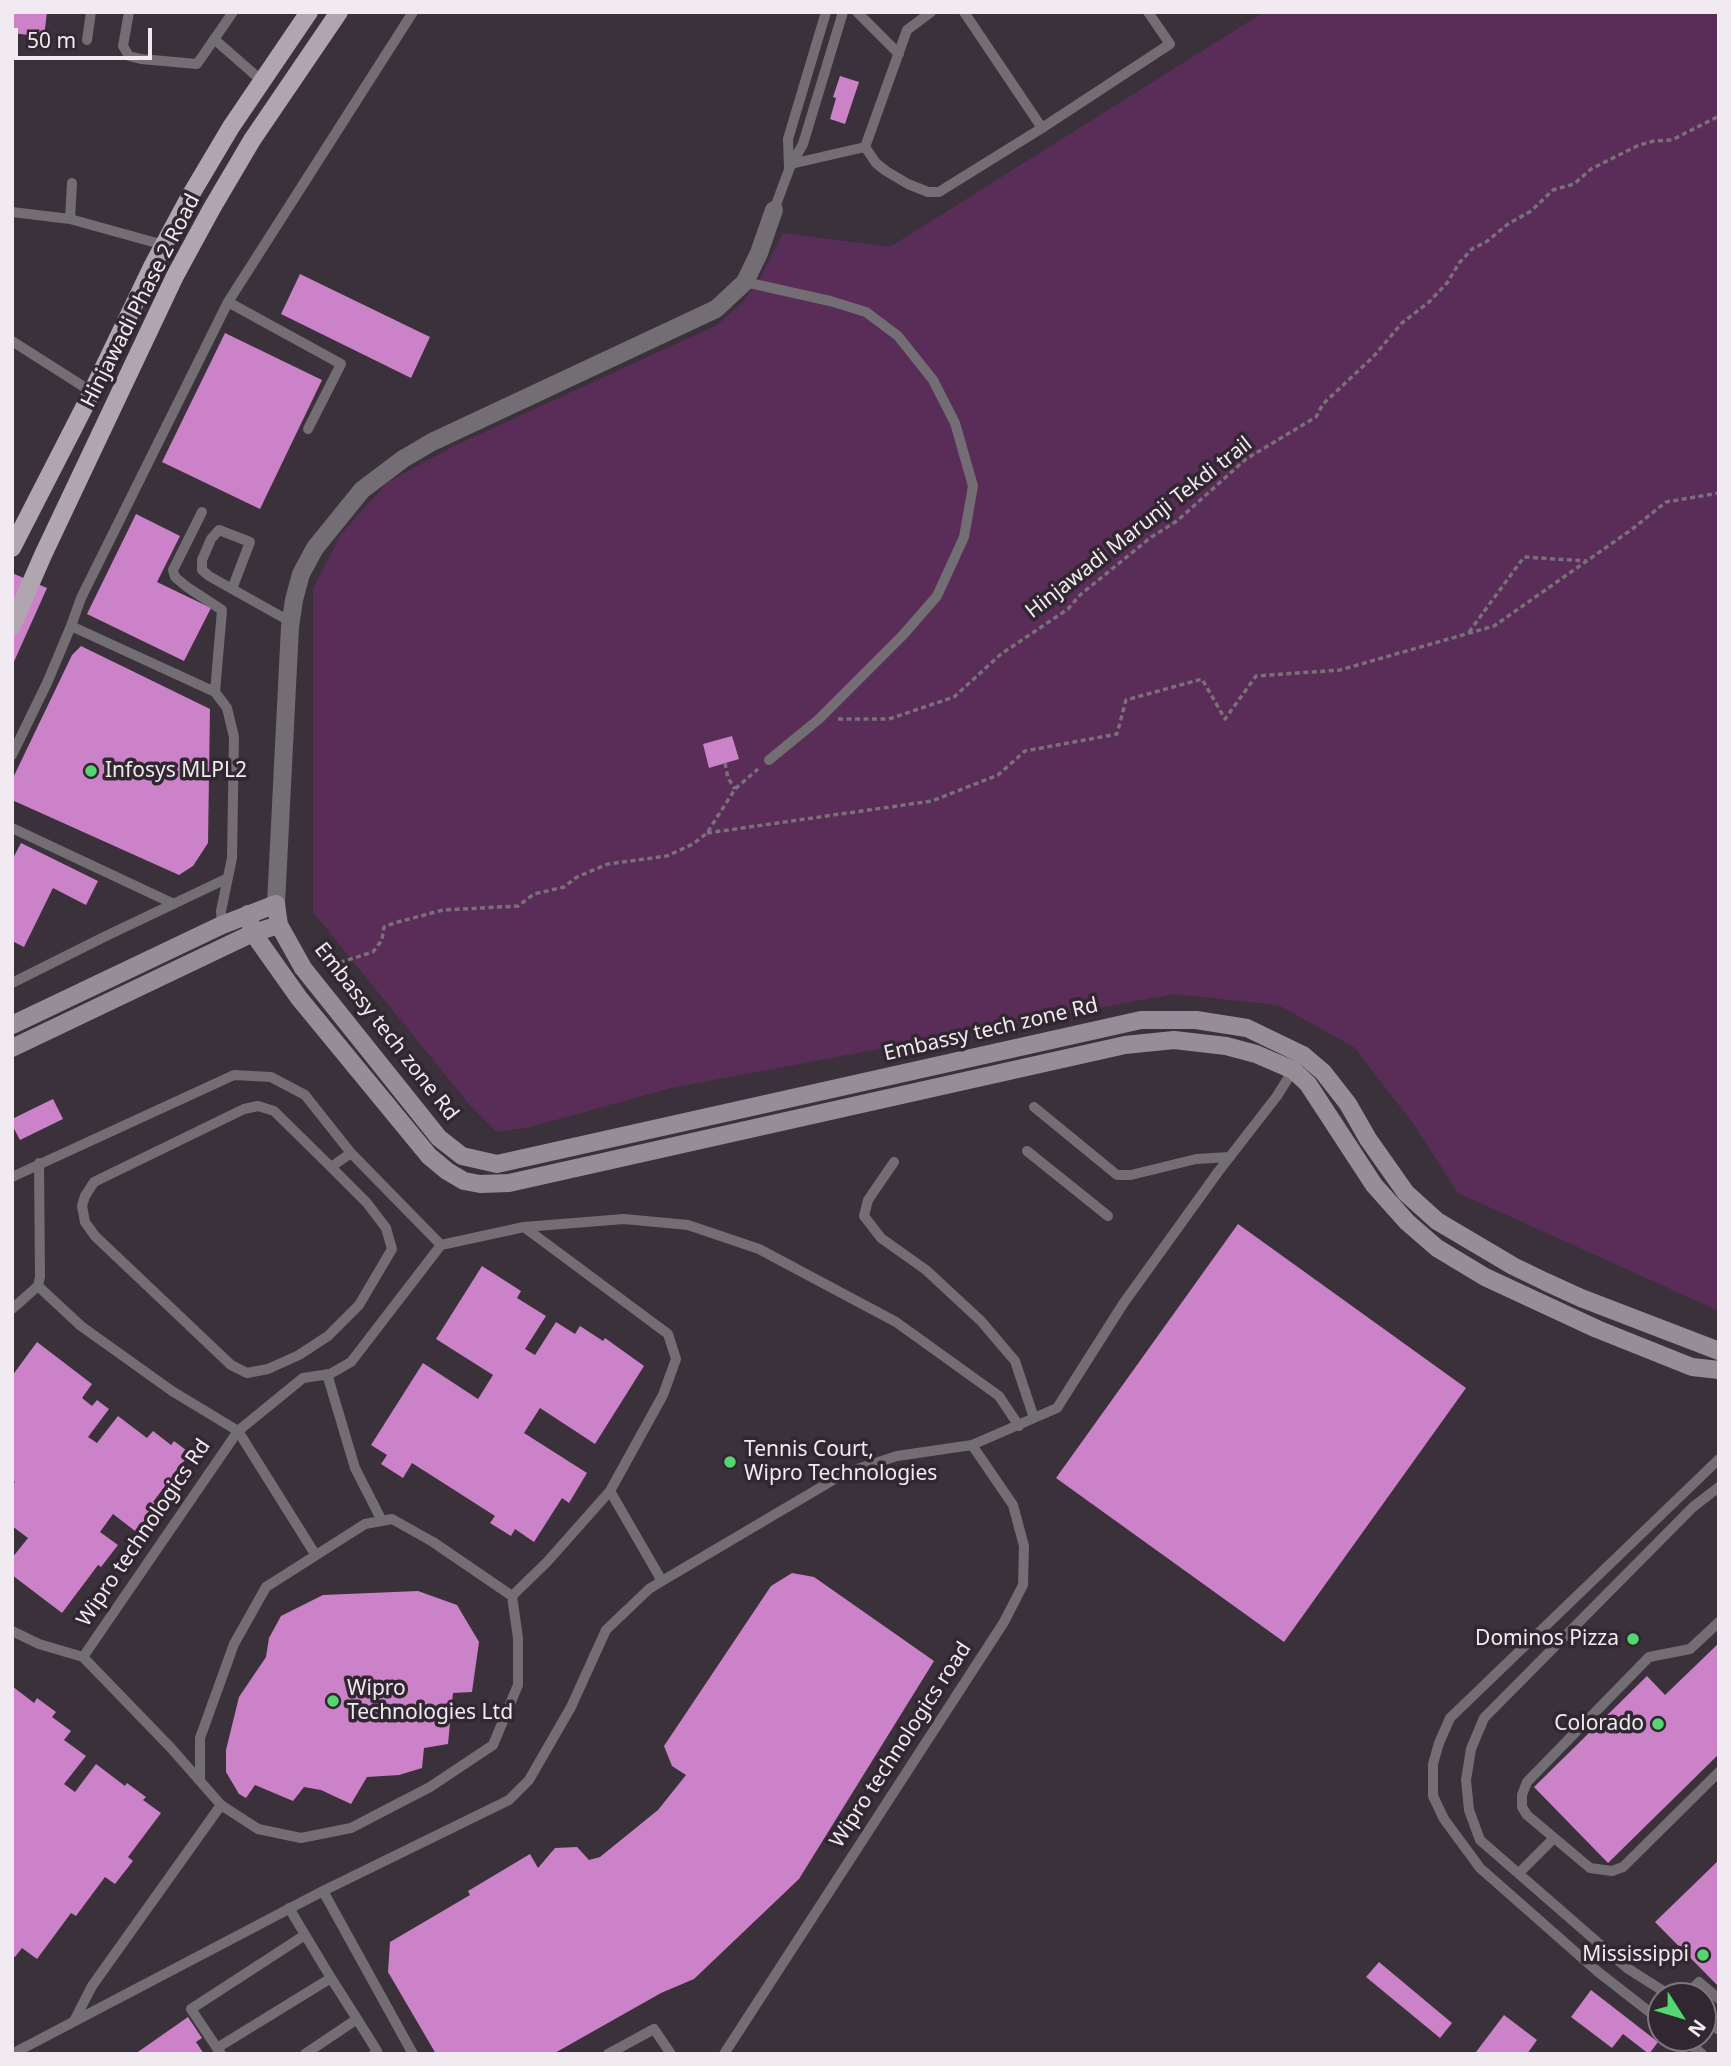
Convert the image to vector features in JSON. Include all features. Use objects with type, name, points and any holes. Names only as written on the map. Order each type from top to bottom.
[{"type":"main road","name":"Hinjawadi Phase 2 Road","points":[[13,547],[164,245],[231,127],[309,12]]},
{"type":"main road","name":"Hinjawadi Phase 2 Road","points":[[12,626],[137,355],[194,242],[252,140],[339,12]]},
{"type":"street","points":[[12,1048],[253,933],[279,925],[276,904],[293,600],[301,574],[315,548],[362,490],[432,442],[716,309],[744,282],[759,253],[774,210]]},
{"type":"street","points":[[12,1026],[222,925],[276,904]]},
{"type":"street","points":[[248,914],[253,933],[299,998],[429,1156],[446,1171],[464,1181],[480,1184],[509,1183],[1125,1045],[1174,1040],[1226,1046],[1298,1062],[1314,1092],[1374,1185],[1407,1222],[1437,1248],[1485,1277],[1597,1329],[1692,1367],[1719,1370]]},
{"type":"street","name":"Embassy tech zone Rd","points":[[279,925],[303,968],[439,1138],[462,1156],[497,1164],[1141,1020],[1196,1020],[1247,1028],[1298,1062],[1323,1072],[1339,1090],[1368,1139],[1406,1193],[1429,1215],[1513,1266],[1581,1298],[1719,1351]]},
{"type":"street","points":[[1597,1329],[1607,1308]]},
{"type":"lane","points":[[88,40],[91,12]]},
{"type":"lane","points":[[128,12],[123,46],[129,56],[197,64],[233,12]]},
{"type":"lane","points":[[12,755],[64,645],[87,586],[228,302],[413,12]]},
{"type":"lane","points":[[790,166],[788,139],[826,12]]},
{"type":"lane","points":[[774,210],[790,166],[803,144],[843,12]]},
{"type":"lane","points":[[858,12],[898,54]]},
{"type":"lane","points":[[865,147],[907,30],[931,12]]},
{"type":"lane","points":[[964,12],[1042,128]]},
{"type":"lane","points":[[865,147],[876,163],[886,171],[928,192],[939,192],[1170,44],[1148,12]]},
{"type":"lane","points":[[214,39],[262,81]]},
{"type":"lane","points":[[790,166],[865,147]]},
{"type":"lane","points":[[70,219],[72,183]]},
{"type":"lane","points":[[12,212],[70,219],[164,245]]},
{"type":"lane","points":[[744,282],[866,312],[898,336],[933,380],[955,424],[973,486],[964,537],[937,596],[903,635],[819,719],[769,760]]},
{"type":"lane","points":[[228,302],[341,364],[308,429]]},
{"type":"lane","points":[[12,341],[92,392]]},
{"type":"lane","points":[[202,512],[173,570],[175,577],[187,587],[222,610],[215,692]]},
{"type":"lane","points":[[232,589],[250,542],[219,530],[211,539],[202,559],[202,570],[232,589],[291,622]]},
{"type":"lane","points":[[71,626],[215,692],[227,708],[234,737],[232,859],[221,911],[222,925]]},
{"type":"lane","points":[[12,828],[174,904]]},
{"type":"lane","points":[[12,983],[228,878]]},
{"type":"lane","points":[[12,2054],[289,1908],[509,1800],[529,1780],[570,1707],[607,1630],[649,1589],[845,1473],[897,1456],[972,1445],[1057,1408],[1123,1304],[1277,1096],[1298,1062]]},
{"type":"lane","points":[[12,1177],[233,1074],[271,1077],[305,1095],[351,1153],[441,1245],[524,1227],[624,1219],[688,1225],[759,1249],[895,1322],[999,1396],[1019,1426]]},
{"type":"lane","points":[[258,1106],[274,1111],[331,1167],[367,1203],[386,1228],[392,1249],[359,1306],[328,1336],[299,1355],[268,1369],[247,1373],[231,1365],[95,1236],[85,1222],[82,1206],[94,1182],[244,1109],[258,1106]]},
{"type":"lane","points":[[1034,1107],[1117,1175],[1131,1175],[1196,1159],[1230,1157]]},
{"type":"lane","points":[[1027,1150],[1108,1216]]},
{"type":"lane","points":[[331,1167],[351,1153]]},
{"type":"lane","points":[[894,1161],[868,1200],[864,1216],[881,1238],[926,1270],[981,1321],[1012,1357],[1034,1418]]},
{"type":"lane","points":[[12,1309],[38,1286],[40,1277],[39,1163]]},
{"type":"lane","points":[[512,1596],[547,1562],[610,1491],[663,1395],[676,1359],[668,1334],[524,1227]]},
{"type":"lane","name":"Wipro technologics Rd","points":[[83,1657],[238,1431],[303,1378],[327,1374],[351,1363],[441,1245]]},
{"type":"lane","points":[[38,1286],[81,1326],[172,1391],[238,1431],[315,1554]]},
{"type":"lane","points":[[327,1374],[355,1468],[383,1521]]},
{"type":"lane","name":"Wipro technologics road","points":[[724,2054],[1004,1622],[1023,1585],[1024,1546],[1013,1505],[972,1445]]},
{"type":"lane","points":[[1647,2010],[1597,1971],[1480,1868],[1444,1819],[1433,1796],[1432,1780],[1438,1743],[1450,1718],[1719,1459]]},
{"type":"lane","points":[[1649,1982],[1627,1968],[1480,1840],[1469,1810],[1466,1780],[1471,1749],[1484,1718],[1693,1507],[1719,1487]]},
{"type":"lane","points":[[610,1491],[662,1581]]},
{"type":"lane","points":[[12,1631],[39,1644],[83,1657],[221,1804],[258,1829],[301,1838],[351,1828],[430,1787],[493,1745],[518,1685],[518,1638],[512,1596],[433,1542],[392,1519],[365,1524],[266,1587],[234,1644],[200,1738],[200,1779]]},
{"type":"lane","points":[[1719,1622],[1690,1649],[1649,1657],[1527,1782],[1522,1795],[1522,1807],[1527,1815],[1590,1868],[1612,1871],[1623,1867],[1719,1772]]},
{"type":"lane","points":[[73,2022],[92,1986],[221,1804]]},
{"type":"lane","points":[[1519,1873],[1554,1838]]},
{"type":"lane","points":[[323,1891],[414,2054]]},
{"type":"lane","points":[[289,1908],[377,2051],[374,2054]]},
{"type":"lane","points":[[305,1935],[191,2009],[219,2051],[331,1978]]},
{"type":"lane","points":[[305,2054],[357,2019]]},
{"type":"lane","points":[[608,2054],[654,2029],[671,2054]]},
{"type":"path","name":"Hinjawadi Marunji Tekdi trail","points":[[819,719],[888,719],[954,697],[1001,654],[1068,609],[1080,595],[1150,538],[1177,521],[1246,459],[1316,417],[1323,404],[1373,357],[1402,323],[1429,302],[1447,283],[1459,263],[1472,249],[1531,211],[1553,190],[1574,184],[1591,169],[1639,145],[1672,140],[1719,116]]},
{"type":"path","points":[[707,833],[932,802],[998,775],[1025,751],[1117,734],[1126,700],[1202,679],[1225,719],[1256,676],[1340,670],[1494,626],[1631,530],[1666,502],[1719,493]]},
{"type":"path","points":[[1468,634],[1524,557],[1587,561]]},
{"type":"path","points":[[303,968],[341,962],[373,952],[382,940],[384,927],[394,923],[443,910],[517,906],[534,894],[564,887],[577,877],[608,864],[667,856],[693,844],[707,833],[735,789],[769,760]]},
{"type":"path","points":[[725,763],[728,779],[735,789]]},
{"type":"shaded area","points":[[1264,12],[1719,12],[1719,1311],[1458,1193],[1415,1126],[1354,1047],[1278,1005],[1173,994],[671,1088],[530,1127],[497,1132],[469,1104],[313,912],[313,589],[341,534],[388,482],[452,447],[717,325],[742,303],[758,282],[783,233],[890,247]]},
{"type":"building","points":[[12,12],[47,12],[44,37],[12,33]]},
{"type":"building","points":[[840,76],[859,82],[845,124],[830,119]]},
{"type":"building","points":[[300,274],[430,337],[411,378],[281,314]]},
{"type":"building","points":[[225,333],[322,380],[260,509],[162,462]]},
{"type":"building","points":[[136,514],[180,536],[157,582],[211,608],[184,661],[87,614]]},
{"type":"building","points":[[12,573],[47,588],[12,666]]},
{"type":"building","points":[[81,646],[210,709],[208,843],[193,866],[179,875],[12,800],[12,780],[72,655]]},
{"type":"building","points":[[732,736],[739,759],[709,768],[703,744]]},
{"type":"building","points":[[21,843],[98,881],[86,905],[53,888],[24,947],[12,941],[12,860]]},
{"type":"building","points":[[53,1099],[63,1119],[20,1140],[12,1125],[12,1119]]},
{"type":"building","points":[[1238,1224],[1466,1388],[1284,1642],[1056,1478]]},
{"type":"building","points":[[482,1266],[521,1291],[517,1298],[546,1316],[525,1349],[535,1355],[556,1322],[575,1334],[580,1326],[603,1341],[605,1338],[644,1366],[595,1444],[540,1408],[524,1433],[587,1473],[569,1503],[562,1498],[534,1542],[515,1529],[511,1536],[490,1523],[495,1516],[412,1463],[403,1478],[381,1464],[387,1455],[371,1445],[423,1363],[478,1399],[493,1375],[436,1339]]},
{"type":"building","points":[[37,1342],[92,1384],[82,1398],[92,1406],[97,1400],[109,1409],[88,1437],[97,1443],[118,1416],[147,1438],[153,1431],[171,1445],[174,1441],[190,1453],[153,1502],[159,1506],[139,1534],[113,1514],[100,1532],[118,1545],[101,1567],[98,1565],[62,1613],[12,1575],[12,1558],[28,1538],[12,1526],[12,1485],[15,1482],[12,1479],[12,1376]]},
{"type":"building","points":[[792,1573],[814,1577],[934,1661],[799,1879],[694,1979],[661,1993],[553,2054],[436,2054],[388,1972],[390,1942],[470,1895],[468,1891],[530,1854],[538,1868],[555,1848],[577,1847],[589,1860],[600,1857],[658,1810],[686,1775],[672,1766],[664,1746],[771,1586]]},
{"type":"building","points":[[418,1591],[457,1605],[479,1642],[472,1692],[453,1693],[448,1744],[424,1748],[422,1768],[399,1775],[367,1777],[351,1804],[321,1790],[304,1787],[293,1801],[255,1785],[246,1798],[239,1794],[226,1772],[226,1750],[239,1697],[266,1657],[269,1638],[281,1616],[323,1595]]},
{"type":"building","name":"Colorado","points":[[1719,1643],[1719,1754],[1608,1863],[1534,1787],[1647,1676],[1665,1695]]},
{"type":"building","points":[[12,1686],[34,1703],[37,1698],[56,1712],[52,1717],[71,1731],[64,1740],[86,1756],[64,1784],[75,1792],[96,1764],[125,1786],[127,1783],[146,1797],[143,1800],[161,1813],[128,1857],[133,1861],[115,1884],[105,1877],[76,1916],[71,1913],[37,1959],[22,1948],[15,1957],[12,1955]]},
{"type":"building","name":"Mississippi","points":[[1719,1860],[1719,1987],[1717,1982],[1655,1922]]},
{"type":"building","points":[[1379,1962],[1452,2023],[1440,2038],[1366,1977]]},
{"type":"building","points":[[1591,1990],[1647,2033],[1647,2052],[1650,2052],[1649,2054],[1623,2034],[1612,2048],[1571,2017]]},
{"type":"building","points":[[1504,2015],[1537,2040],[1527,2054],[1476,2052]]},
{"type":"building","points":[[188,2017],[202,2038],[196,2042],[204,2054],[135,2054]]},
{"type":"place","name":"Infosys MLPL2","points":[[91,771]]},
{"type":"place","name":"Tennis Court, Wipro Technologies","points":[[730,1462]]},
{"type":"place","name":"Dominos Pizza","points":[[1633,1639]]},
{"type":"place","name":"Wipro Technologies Ltd","points":[[333,1701]]},
{"type":"place","name":"Colorado","points":[[1658,1724]]},
{"type":"place","name":"Mississippi","points":[[1703,1955]]}]
